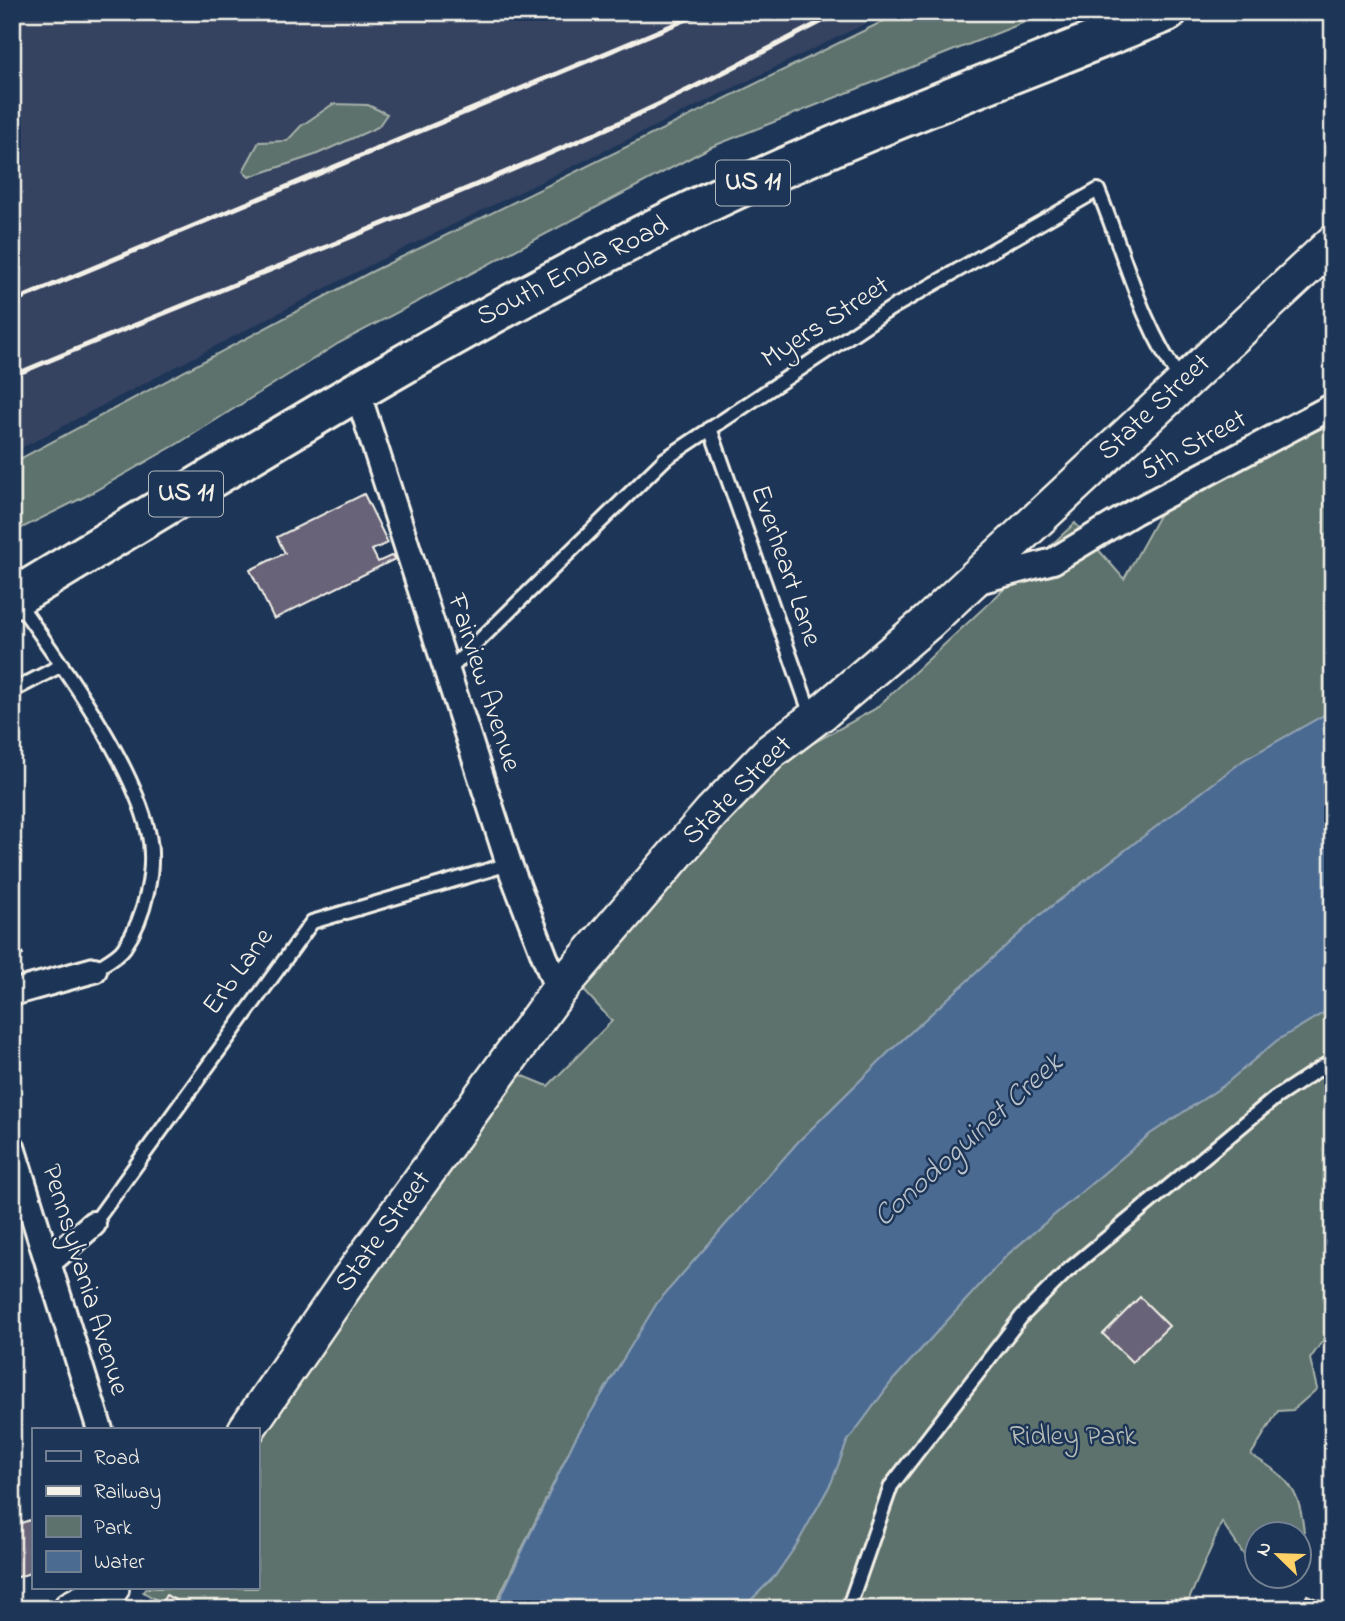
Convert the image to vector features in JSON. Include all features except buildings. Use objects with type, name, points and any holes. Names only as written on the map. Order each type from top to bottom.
[{"type":"main road","name":"South Enola Road","points":[[13,598],[499,309],[687,213],[906,116],[1167,12]]},
{"type":"main road","name":"State Street","points":[[247,1428],[346,1284],[558,991],[711,813],[770,752],[813,720],[968,584],[1333,243]]},
{"type":"main road","points":[[73,1608],[107,1590]]},
{"type":"street","name":"Fairview Avenue","points":[[357,391],[509,864],[558,991]]},
{"type":"street","name":"5th Street","points":[[968,584],[1053,561],[1134,512],[1333,406]]},
{"type":"street","points":[[12,993],[94,970]]},
{"type":"street","name":"Pennsylvania Avenue","points":[[12,1147],[99,1428]]},
{"type":"street","name":"Erb Lane","points":[[50,1271],[93,1224]]},
{"type":"lane","name":"Myers Street","points":[[449,671],[666,459],[890,309],[1098,190],[1123,252],[1137,302],[1157,345],[1182,383]]},
{"type":"lane","name":"Everheart Lane","points":[[710,428],[813,720]]},
{"type":"lane","points":[[13,598],[62,665],[138,795],[149,834],[150,874],[140,915],[123,950],[94,970]]},
{"type":"lane","points":[[12,691],[62,665]]},
{"type":"lane","name":"Erb Lane","points":[[93,1224],[312,922],[509,864]]},
{"type":"lane","points":[[848,1609],[891,1486],[1023,1316],[1066,1272],[1275,1098],[1333,1060]]},
{"type":"shaded area","points":[[12,12],[889,12],[364,268],[12,453]]},
{"type":"green space","points":[[902,12],[1050,12],[711,147],[339,343],[179,443],[84,497],[12,533],[12,463],[369,273]]},
{"type":"green space","points":[[333,104],[368,105],[387,114],[378,127],[315,155],[249,177],[243,171],[259,142],[287,141],[301,126]]},
{"type":"green space","points":[[1333,424],[1333,710],[1244,760],[1040,915],[889,1052],[798,1142],[657,1303],[575,1439],[493,1609],[173,1609],[143,1592],[259,1590],[258,1428],[514,1072],[548,1086],[612,1021],[578,984],[779,762],[875,709],[1075,523],[1124,579],[1173,490]]},
{"type":"green space","name":"Ridley Park","points":[[1333,1007],[1333,1326],[1310,1359],[1317,1389],[1293,1410],[1278,1411],[1251,1455],[1286,1481],[1293,1490],[1302,1520],[1244,1520],[1244,1555],[1222,1522],[1185,1609],[742,1609],[775,1576],[797,1544],[831,1483],[847,1442],[892,1381],[1007,1255],[1150,1134],[1223,1086],[1276,1041]]},
{"type":"water","name":"Conodoguinet Creek","points":[[1333,710],[1333,1007],[1276,1041],[1223,1086],[1150,1134],[1007,1255],[892,1381],[847,1442],[831,1483],[797,1544],[775,1576],[742,1609],[495,1609],[575,1439],[657,1303],[798,1142],[889,1052],[1040,915],[1244,760]]},
{"type":"railway","points":[[12,302],[704,12]]},
{"type":"railway","points":[[12,376],[555,151],[684,92],[840,12]]}]
